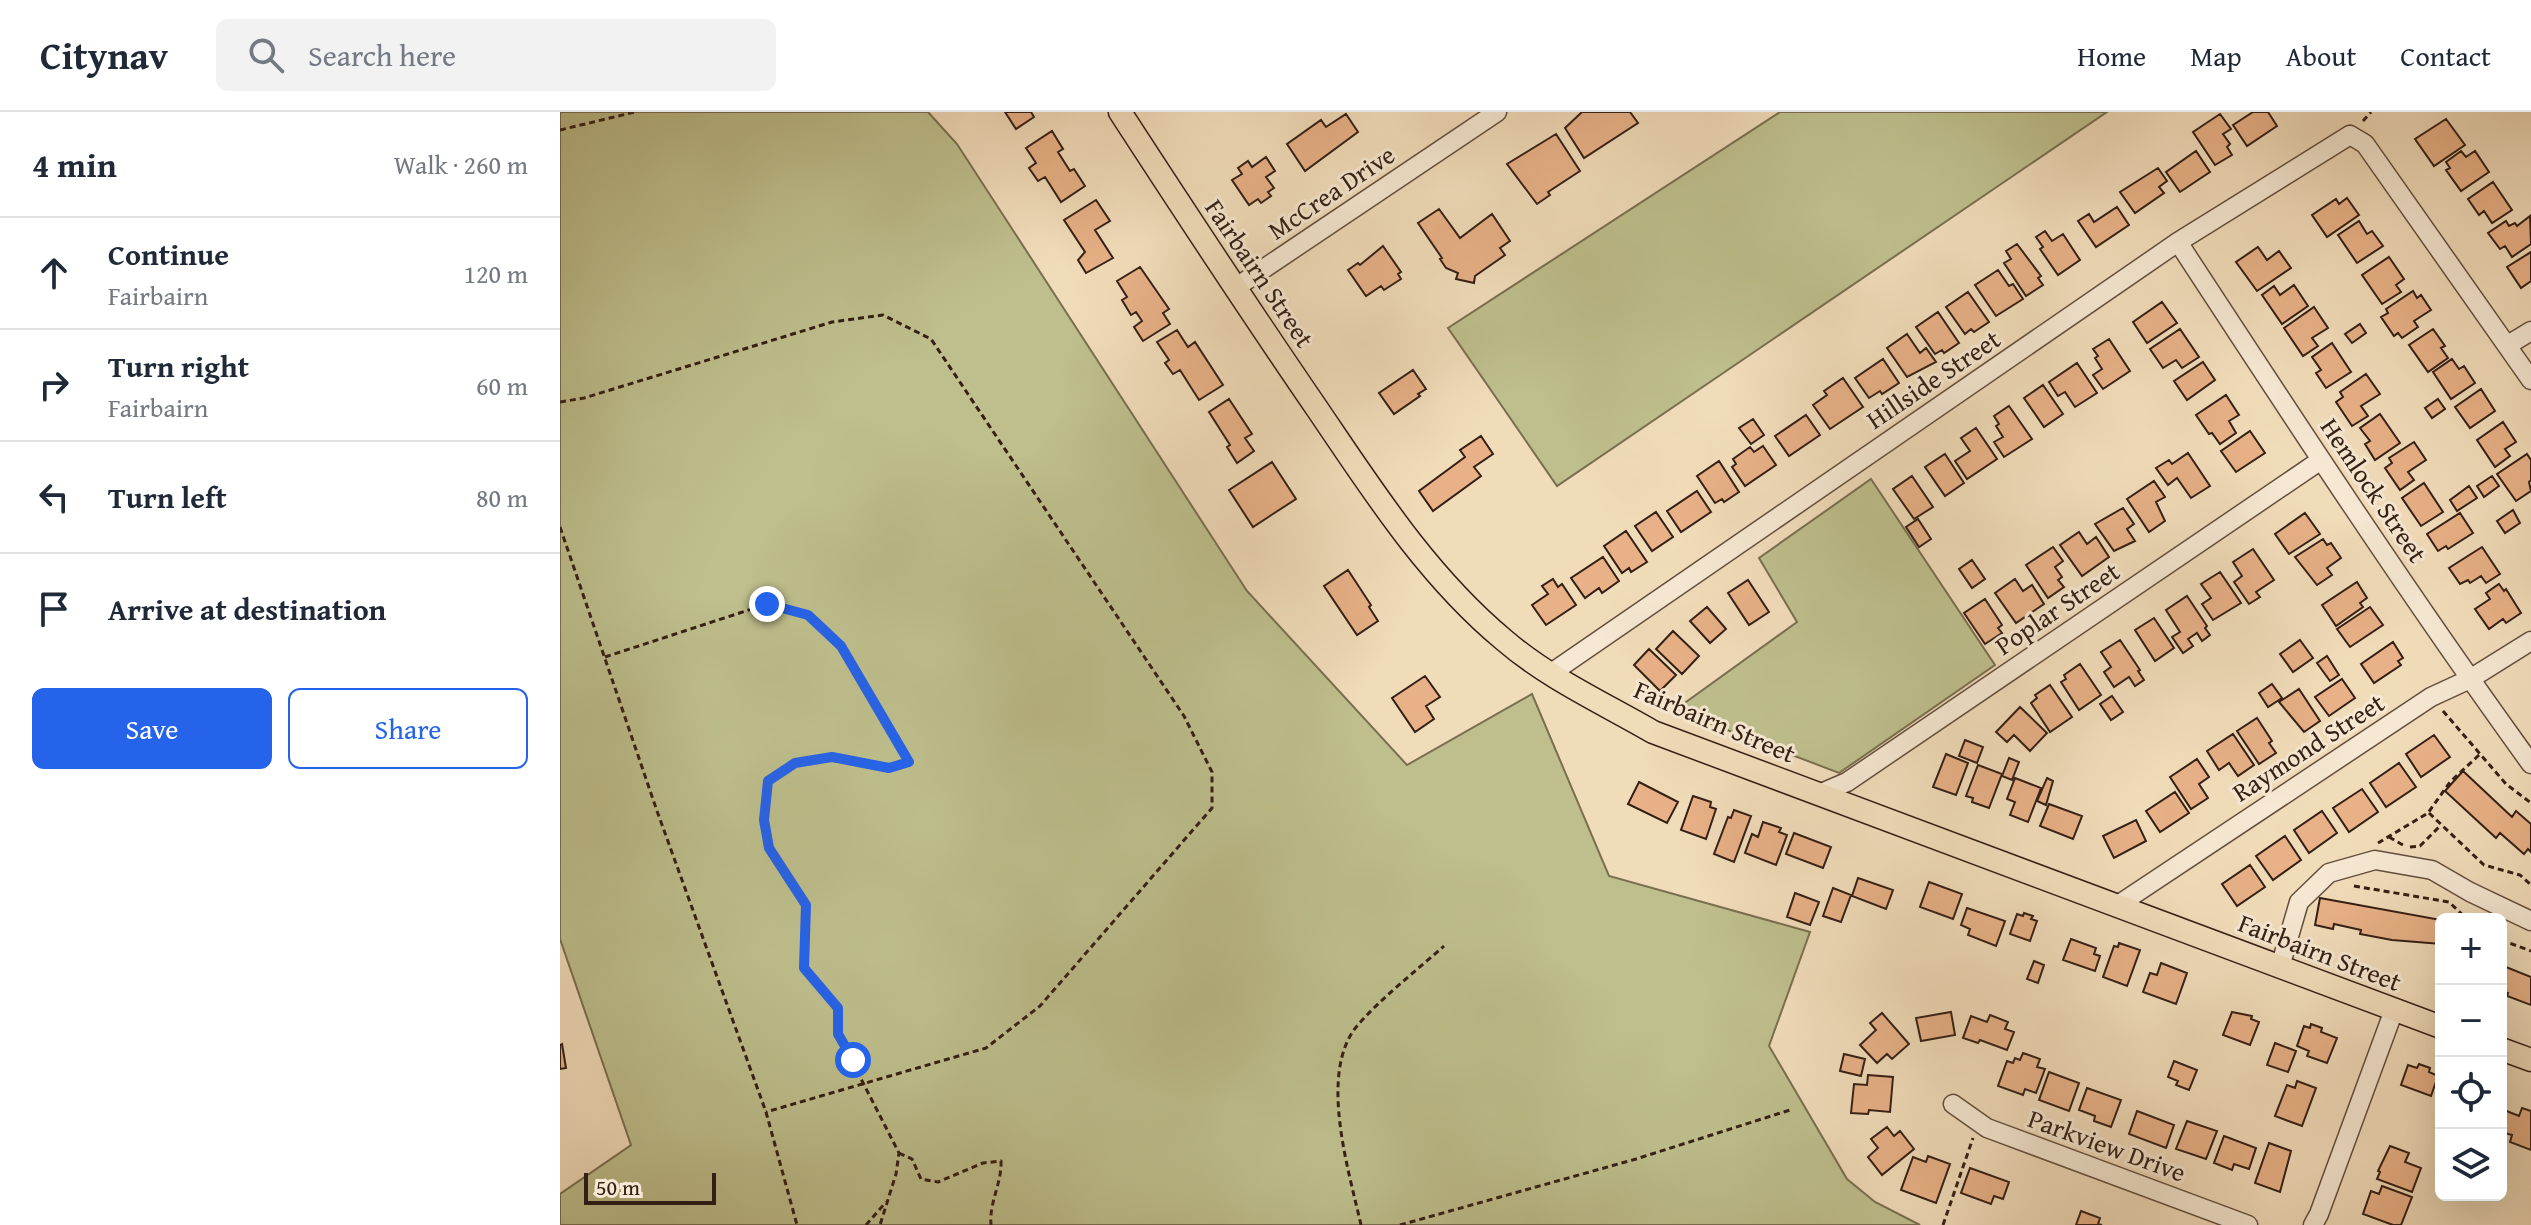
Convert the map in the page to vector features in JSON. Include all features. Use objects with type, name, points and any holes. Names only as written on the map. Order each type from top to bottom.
[{"type":"main road","name":"Fairbairn Street","points":[[1120,112],[1390,516],[1450,589],[1504,641],[1550,674],[1653,732],[2435,1025]]},
{"type":"main road","points":[[2507,1051],[2531,1060]]},
{"type":"street","name":"McCrea Drive","points":[[1235,288],[1497,112]]},
{"type":"street","name":"Hillside Street","points":[[1550,674],[2178,242],[2350,135],[2365,144],[2508,345]]},
{"type":"street","name":"Hemlock Street","points":[[2178,242],[2321,460],[2531,764]]},
{"type":"street","points":[[2531,331],[2508,345],[2531,380]]},
{"type":"street","name":"Poplar Street","points":[[1819,794],[1847,782],[2321,460]]},
{"type":"street","name":"Raymond Street","points":[[2118,905],[2431,697],[2470,679],[2531,641]]},
{"type":"street","points":[[2280,967],[2299,902],[2329,873],[2375,860],[2432,870],[2531,921]]},
{"type":"street","points":[[2313,1225],[2394,1010]]},
{"type":"street","name":"Parkview Drive","points":[[1953,1104],[1978,1122],[2248,1225]]},
{"type":"path","points":[[560,130],[635,112]]},
{"type":"path","points":[[560,402],[584,398],[832,322],[883,315],[931,339],[1184,716],[1212,772],[1212,808],[1040,1006],[986,1048],[766,1112]]},
{"type":"path","points":[[560,527],[766,1112],[797,1225]]},
{"type":"path","points":[[605,657],[767,604],[808,615],[841,646],[909,762],[889,768],[832,757],[795,763],[768,781],[764,820],[769,848],[806,905],[804,968],[838,1008],[838,1034],[899,1153],[880,1225]]},
{"type":"path","points":[[2431,697],[2506,784],[2531,803]]},
{"type":"path","points":[[2428,813],[2484,865],[2520,875],[2531,885]]},
{"type":"path","points":[[2389,837],[2406,848],[2420,846],[2440,826]]},
{"type":"path","points":[[2343,884],[2449,902],[2461,913]]},
{"type":"path","points":[[2507,942],[2531,951]]},
{"type":"path","points":[[1361,1225],[1339,1124],[1338,1068],[1356,1028],[1444,946]]},
{"type":"path","points":[[1400,1225],[1636,1159],[1790,1110]]},
{"type":"path","points":[[1943,1225],[1978,1122]]},
{"type":"path","points":[[899,1153],[912,1159],[921,1179],[938,1182],[983,1163],[1001,1161],[1002,1171],[990,1214],[991,1225]]},
{"type":"path","points":[[866,1225],[889,1199]]},
{"type":"green space","points":[[560,112],[928,112],[957,144],[1247,591],[1407,765],[1532,694],[1609,876],[1810,932],[1769,1046],[1847,1179],[1875,1202],[1920,1225],[560,1225],[560,1194],[631,1145],[560,939]]},
{"type":"green space","points":[[1780,112],[2107,112],[1557,486],[1448,328]]},
{"type":"green space","points":[[1871,479],[1995,665],[1839,773],[1675,710],[1797,622],[1759,558]]},
{"type":"building","points":[[1005,112],[1031,112],[1034,117],[1016,129]]},
{"type":"building","points":[[1582,112],[1630,112],[1638,123],[1584,158],[1565,128]]},
{"type":"building","points":[[2253,112],[2268,112],[2277,126],[2247,146],[2233,125]]},
{"type":"building","points":[[1346,114],[1358,132],[1305,171],[1287,144],[1321,120],[1326,127]]},
{"type":"building","points":[[2220,114],[2231,129],[2223,134],[2230,144],[2227,147],[2232,155],[2215,165],[2193,132]]},
{"type":"building","points":[[2446,119],[2465,145],[2434,166],[2415,139]]},
{"type":"building","points":[[1052,131],[1063,149],[1058,152],[1070,171],[1074,169],[1085,186],[1061,202],[1045,177],[1038,181],[1029,168],[1036,163],[1026,148]]},
{"type":"building","points":[[1556,134],[1580,171],[1548,192],[1550,195],[1537,204],[1507,164]]},
{"type":"building","points":[[2196,151],[2210,172],[2180,192],[2166,172]]},
{"type":"building","points":[[2461,151],[2466,157],[2475,151],[2489,172],[2461,191],[2446,170],[2450,168],[2446,162]]},
{"type":"building","points":[[1266,157],[1275,171],[1266,177],[1274,188],[1268,192],[1271,196],[1261,203],[1258,199],[1249,205],[1232,180],[1242,174],[1238,168],[1248,161],[1252,167]]},
{"type":"building","points":[[2158,168],[2167,181],[2159,187],[2164,193],[2135,213],[2120,192]]},
{"type":"building","points":[[2493,182],[2512,210],[2492,223],[2484,211],[2479,215],[2468,199]]},
{"type":"building","points":[[2347,198],[2359,215],[2327,237],[2312,215],[2336,199],[2339,204]]},
{"type":"building","points":[[1096,200],[1110,221],[1095,230],[1113,258],[1086,273],[1078,260],[1085,252],[1064,220]]},
{"type":"building","points":[[2117,207],[2129,225],[2096,247],[2078,221],[2089,214],[2094,222]]},
{"type":"building","points":[[1439,209],[1460,238],[1492,214],[1510,241],[1500,248],[1505,255],[1475,276],[1474,283],[1456,279],[1458,273],[1446,268],[1418,223]]},
{"type":"building","points":[[2530,216],[2531,244],[2512,257],[2505,246],[2500,249],[2488,233],[2506,221],[2509,226],[2515,223],[2517,226]]},
{"type":"building","points":[[2359,221],[2367,234],[2372,231],[2383,246],[2357,263],[2338,235]]},
{"type":"building","points":[[2045,231],[2052,241],[2063,234],[2080,260],[2058,275],[2040,249],[2043,247],[2036,237]]},
{"type":"building","points":[[2017,244],[2041,276],[2038,278],[2043,285],[2026,296],[2004,263],[2011,259],[2006,251]]},
{"type":"building","points":[[1383,246],[1401,272],[1398,274],[1401,279],[1384,290],[1381,286],[1366,296],[1348,270],[1358,263],[1360,265]]},
{"type":"building","points":[[2258,247],[2267,260],[2279,251],[2291,268],[2257,291],[2236,262]]},
{"type":"building","points":[[2531,252],[2531,281],[2521,288],[2507,267]]},
{"type":"building","points":[[2389,257],[2404,279],[2396,285],[2401,292],[2382,304],[2362,275]]},
{"type":"building","points":[[1140,267],[1169,309],[1163,313],[1170,324],[1143,341],[1134,327],[1142,321],[1136,312],[1131,315],[1122,300],[1127,297],[1117,281]]},
{"type":"building","points":[[1998,270],[2023,299],[1996,316],[1975,285]]},
{"type":"building","points":[[2294,285],[2308,306],[2282,324],[2262,295],[2274,286],[2280,295]]},
{"type":"building","points":[[2413,291],[2417,298],[2421,295],[2431,310],[2414,321],[2418,327],[2402,338],[2398,333],[2394,336],[2381,317],[2388,313],[2386,309]]},
{"type":"building","points":[[1968,292],[1989,322],[1965,334],[1946,307]]},
{"type":"building","points":[[2162,302],[2177,323],[2147,343],[2133,322]]},
{"type":"building","points":[[2314,307],[2328,328],[2312,338],[2318,346],[2303,356],[2284,328]]},
{"type":"building","points":[[1938,312],[1959,343],[1944,353],[1942,350],[1935,354],[1916,327]]},
{"type":"building","points":[[2360,324],[2366,333],[2352,343],[2345,334]]},
{"type":"building","points":[[2180,329],[2199,357],[2182,368],[2176,360],[2163,368],[2150,349]]},
{"type":"building","points":[[2433,329],[2445,346],[2441,348],[2448,358],[2428,372],[2409,345]]},
{"type":"building","points":[[1177,330],[1188,347],[1195,342],[1223,385],[1199,400],[1180,370],[1173,374],[1165,363],[1169,360],[1157,342]]},
{"type":"building","points":[[1907,334],[1920,353],[1926,348],[1936,362],[1907,377],[1887,348]]},
{"type":"building","points":[[2109,339],[2130,371],[2103,389],[2093,375],[2102,369],[2093,349]]},
{"type":"building","points":[[2332,343],[2351,372],[2326,388],[2316,373],[2321,370],[2312,357]]},
{"type":"building","points":[[1883,359],[1899,383],[1869,398],[1855,378]]},
{"type":"building","points":[[2452,359],[2459,369],[2464,366],[2475,383],[2451,399],[2433,372]]},
{"type":"building","points":[[2203,362],[2215,380],[2187,400],[2174,381]]},
{"type":"building","points":[[2077,363],[2097,393],[2075,407],[2065,392],[2058,396],[2049,382]]},
{"type":"building","points":[[1413,370],[1426,389],[1394,414],[1379,393]]},
{"type":"building","points":[[2366,374],[2380,394],[2361,406],[2368,416],[2352,426],[2336,402],[2343,397],[2340,392]]},
{"type":"building","points":[[1843,378],[1863,407],[1830,429],[1813,405],[1827,395],[1824,391]]},
{"type":"building","points":[[2043,385],[2063,414],[2044,427],[2024,398]]},
{"type":"building","points":[[2481,389],[2495,411],[2470,428],[2455,407]]},
{"type":"building","points":[[2226,395],[2239,415],[2229,421],[2236,433],[2220,444],[2196,415]]},
{"type":"building","points":[[1229,399],[1252,434],[1245,438],[1254,451],[1237,463],[1227,447],[1230,445],[1209,412]]},
{"type":"building","points":[[2438,399],[2445,409],[2432,418],[2425,408]]},
{"type":"building","points":[[2009,406],[2032,439],[2004,457],[1994,442],[2003,437],[1994,416]]},
{"type":"building","points":[[2380,414],[2400,443],[2375,460],[2365,444],[2370,441],[2360,428]]},
{"type":"building","points":[[1806,415],[1820,435],[1789,456],[1775,436]]},
{"type":"building","points":[[1753,419],[1764,435],[1751,444],[1739,428]]},
{"type":"building","points":[[2503,422],[2516,442],[2505,449],[2510,456],[2495,467],[2477,440]]},
{"type":"building","points":[[1976,428],[1997,459],[1967,479],[1955,461],[1970,451],[1961,438]]},
{"type":"building","points":[[2250,431],[2265,453],[2236,472],[2221,451]]},
{"type":"building","points":[[1481,436],[1493,454],[1474,467],[1481,476],[1433,511],[1419,491],[1465,457],[1460,450]]},
{"type":"building","points":[[2414,442],[2426,460],[2408,472],[2414,480],[2400,490],[2385,468],[2392,463],[2389,458]]},
{"type":"building","points":[[1763,446],[1776,465],[1745,486],[1732,467],[1736,464],[1733,459],[1750,447],[1754,452]]},
{"type":"building","points":[[2188,453],[2210,486],[2191,498],[2177,478],[2168,485],[2156,468],[2169,460],[2172,464]]},
{"type":"building","points":[[1945,454],[1964,483],[1945,496],[1925,467]]},
{"type":"building","points":[[2527,454],[2531,460],[2531,491],[2516,501],[2497,474]]},
{"type":"building","points":[[1719,461],[1739,492],[1724,502],[1722,499],[1715,503],[1697,476]]},
{"type":"building","points":[[1272,462],[1296,499],[1253,527],[1229,490]]},
{"type":"building","points":[[1912,476],[1933,507],[1914,519],[1893,489]]},
{"type":"building","points":[[2492,476],[2499,486],[2484,497],[2477,486]]},
{"type":"building","points":[[2154,481],[2165,497],[2156,502],[2165,521],[2149,532],[2127,499]]},
{"type":"building","points":[[2424,483],[2443,512],[2421,526],[2402,498]]},
{"type":"building","points":[[2469,486],[2477,498],[2457,511],[2450,500]]},
{"type":"building","points":[[1697,491],[1711,512],[1681,532],[1667,511]]},
{"type":"building","points":[[2123,508],[2134,524],[2127,529],[2135,541],[2114,551],[2095,524]]},
{"type":"building","points":[[2513,510],[2520,523],[2505,533],[2497,521]]},
{"type":"building","points":[[1656,512],[1673,537],[1652,551],[1635,526]]},
{"type":"building","points":[[2305,513],[2320,534],[2289,554],[2275,534]]},
{"type":"building","points":[[2460,513],[2473,533],[2448,549],[2446,546],[2438,551],[2427,534]]},
{"type":"building","points":[[1918,519],[1931,539],[1919,547],[1906,527]]},
{"type":"building","points":[[1626,531],[1647,562],[1631,572],[1629,568],[1622,573],[1604,546]]},
{"type":"building","points":[[2079,532],[2087,544],[2096,537],[2109,557],[2082,576],[2060,545]]},
{"type":"building","points":[[2323,539],[2327,545],[2331,543],[2341,558],[2327,568],[2332,575],[2317,585],[2295,557]]},
{"type":"building","points":[[2053,547],[2063,561],[2055,567],[2062,577],[2058,580],[2064,587],[2048,598],[2026,565]]},
{"type":"building","points":[[2482,547],[2500,574],[2486,583],[2481,576],[2470,583],[2468,580],[2460,584],[2449,568]]},
{"type":"building","points":[[2253,549],[2274,580],[2256,592],[2260,597],[2249,604],[2234,582],[2242,576],[2233,562]]},
{"type":"building","points":[[1603,557],[1619,581],[1602,593],[1599,588],[1585,598],[1571,578]]},
{"type":"building","points":[[1972,560],[1985,579],[1972,588],[1959,569]]},
{"type":"building","points":[[1348,570],[1378,621],[1357,635],[1324,586]]},
{"type":"building","points":[[2220,572],[2241,603],[2213,620],[2202,604],[2211,598],[2201,584]]},
{"type":"building","points":[[1553,579],[1558,587],[1562,584],[1576,605],[1546,625],[1532,605],[1548,594],[1542,586]]},
{"type":"building","points":[[2015,579],[2023,591],[2032,585],[2044,604],[2016,623],[1995,593]]},
{"type":"building","points":[[1748,580],[1769,612],[1749,625],[1728,593]]},
{"type":"building","points":[[2357,582],[2367,598],[2360,603],[2363,607],[2336,626],[2322,605]]},
{"type":"building","points":[[2499,584],[2504,591],[2506,589],[2521,613],[2506,623],[2503,619],[2489,629],[2475,609],[2490,599],[2486,593]]},
{"type":"building","points":[[2187,596],[2210,635],[2202,641],[2197,633],[2188,639],[2193,646],[2183,653],[2172,637],[2180,632],[2166,610]]},
{"type":"building","points":[[1985,599],[2002,625],[1998,628],[2002,633],[1985,644],[1964,613]]},
{"type":"building","points":[[1707,607],[1726,629],[1710,643],[1690,621]]},
{"type":"building","points":[[2370,607],[2383,625],[2350,647],[2337,629]]},
{"type":"building","points":[[2154,618],[2174,648],[2155,661],[2135,630]]},
{"type":"building","points":[[1673,631],[1699,656],[1682,674],[1656,649]]},
{"type":"building","points":[[2120,640],[2144,680],[2135,686],[2129,677],[2114,687],[2104,672],[2111,667],[2101,652]]},
{"type":"building","points":[[2300,640],[2313,658],[2293,672],[2280,654]]},
{"type":"building","points":[[2393,642],[2403,658],[2398,661],[2401,665],[2374,683],[2361,664]]},
{"type":"building","points":[[1649,649],[1676,675],[1660,691],[1634,665]]},
{"type":"building","points":[[2327,656],[2339,675],[2330,681],[2317,663]]},
{"type":"building","points":[[2080,664],[2101,695],[2079,710],[2061,682],[2066,679],[2064,675]]},
{"type":"building","points":[[1425,676],[1440,697],[1426,706],[1434,719],[1415,732],[1392,698]]},
{"type":"building","points":[[2342,679],[2355,698],[2329,716],[2315,697]]},
{"type":"building","points":[[2272,684],[2282,698],[2268,707],[2259,693]]},
{"type":"building","points":[[2050,685],[2072,717],[2050,732],[2031,703],[2037,698],[2035,695]]},
{"type":"building","points":[[2299,689],[2320,721],[2304,732],[2279,702]]},
{"type":"building","points":[[2112,696],[2123,712],[2111,720],[2100,704]]},
{"type":"building","points":[[2020,707],[2047,733],[2030,751],[2014,735],[2007,742],[1996,732]]},
{"type":"building","points":[[2257,718],[2276,753],[2259,764],[2237,731]]},
{"type":"building","points":[[2233,734],[2254,765],[2238,776],[2229,763],[2219,770],[2207,751]]},
{"type":"building","points":[[2434,735],[2450,757],[2421,777],[2406,754]]},
{"type":"building","points":[[1965,740],[1983,747],[1977,763],[1959,756]]},
{"type":"building","points":[[1946,754],[1968,763],[1956,795],[1933,787]]},
{"type":"building","points":[[2009,758],[2019,762],[2012,780],[2002,776]]},
{"type":"building","points":[[2197,759],[2209,777],[2199,784],[2208,798],[2191,809],[2170,777]]},
{"type":"building","points":[[2399,763],[2416,787],[2386,807],[2370,783]]},
{"type":"building","points":[[1978,765],[2002,774],[1989,808],[1972,802],[1973,798],[1966,796]]},
{"type":"building","points":[[2463,771],[2512,817],[2516,811],[2531,824],[2531,852],[2528,849],[2524,854],[2500,833],[2496,838],[2445,791]]},
{"type":"building","points":[[2015,778],[2041,788],[2028,822],[2010,815],[2015,802],[2007,799]]},
{"type":"building","points":[[2047,778],[2053,781],[2046,805],[2037,801]]},
{"type":"building","points":[[1639,782],[1678,802],[1667,823],[1628,804]]},
{"type":"building","points":[[2362,789],[2378,812],[2349,832],[2333,808]]},
{"type":"building","points":[[2175,792],[2189,813],[2160,832],[2146,811]]},
{"type":"building","points":[[1693,796],[1711,802],[1710,807],[1716,809],[1706,839],[1681,830]]},
{"type":"building","points":[[2049,804],[2082,816],[2073,839],[2040,826]]},
{"type":"building","points":[[1734,810],[1751,816],[1734,862],[1714,854],[1728,817],[1731,818]]},
{"type":"building","points":[[2322,811],[2337,833],[2309,853],[2294,830]]},
{"type":"building","points":[[2136,820],[2146,841],[2114,858],[2103,836]]},
{"type":"building","points":[[1763,822],[1781,828],[1779,832],[1787,835],[1776,865],[1745,853],[1752,834],[1758,837]]},
{"type":"building","points":[[1794,833],[1831,847],[1823,868],[1786,854]]},
{"type":"building","points":[[2285,836],[2301,860],[2273,880],[2256,856]]},
{"type":"building","points":[[2250,865],[2265,887],[2237,906],[2222,884]]},
{"type":"building","points":[[1858,878],[1893,890],[1886,909],[1852,896]]},
{"type":"building","points":[[1929,882],[1962,894],[1953,919],[1920,907]]},
{"type":"building","points":[[1833,888],[1851,895],[1841,922],[1823,916]]},
{"type":"building","points":[[1795,893],[1819,902],[1810,925],[1787,917]]},
{"type":"building","points":[[2320,898],[2435,919],[2435,944],[2360,934],[2361,930],[2334,924],[2333,929],[2315,925]]},
{"type":"building","points":[[1967,908],[2005,921],[1996,946],[1968,935],[1970,929],[1961,925]]},
{"type":"building","points":[[2024,913],[2037,921],[2030,941],[2010,934],[2017,914],[2023,916]]},
{"type":"building","points":[[2071,939],[2096,948],[2094,954],[2100,956],[2095,971],[2063,960]]},
{"type":"building","points":[[2119,943],[2140,950],[2127,986],[2103,977],[2114,946],[2118,947]]},
{"type":"building","points":[[2034,961],[2044,965],[2038,983],[2027,979]]},
{"type":"building","points":[[2161,963],[2187,973],[2176,1004],[2143,992],[2150,973],[2157,975]]},
{"type":"building","points":[[2507,967],[2531,977],[2531,1005],[2507,996]]},
{"type":"building","points":[[1951,1012],[1955,1035],[1921,1041],[1916,1018]]},
{"type":"building","points":[[2232,1012],[2252,1016],[2251,1019],[2259,1022],[2250,1045],[2223,1035]]},
{"type":"building","points":[[1882,1013],[1909,1044],[1892,1059],[1887,1054],[1877,1063],[1860,1045],[1876,1030],[1870,1023]]},
{"type":"building","points":[[1990,1015],[2008,1022],[2005,1029],[2014,1032],[2007,1050],[1980,1040],[1978,1043],[1963,1038],[1971,1016],[1987,1022]]},
{"type":"building","points":[[2311,1024],[2337,1038],[2327,1063],[2307,1056],[2309,1051],[2297,1046],[2304,1026],[2310,1028]]},
{"type":"building","points":[[2275,1043],[2296,1051],[2288,1072],[2267,1065]]},
{"type":"building","points":[[560,1045],[566,1068],[560,1069]]},
{"type":"building","points":[[2023,1053],[2040,1059],[2037,1067],[2045,1069],[2036,1093],[2025,1089],[2023,1095],[1998,1086],[2007,1061],[2013,1063],[2015,1058],[2020,1060]]},
{"type":"building","points":[[1844,1054],[1865,1059],[1861,1076],[1840,1071]]},
{"type":"building","points":[[2174,1061],[2197,1070],[2189,1090],[2176,1085],[2178,1081],[2168,1077]]},
{"type":"building","points":[[2419,1064],[2430,1068],[2429,1072],[2435,1075],[2431,1096],[2401,1085],[2408,1065],[2417,1068]]},
{"type":"building","points":[[2049,1072],[2079,1083],[2069,1111],[2039,1100]]},
{"type":"building","points":[[1868,1075],[1893,1077],[1890,1112],[1869,1110],[1868,1114],[1851,1113],[1854,1084],[1867,1085]]},
{"type":"building","points":[[2297,1081],[2316,1088],[2302,1126],[2275,1116],[2287,1085],[2295,1088]]},
{"type":"building","points":[[2087,1088],[2121,1100],[2111,1127],[2094,1121],[2095,1116],[2079,1110]]},
{"type":"building","points":[[2522,1108],[2531,1111],[2531,1150],[2510,1142],[2512,1135],[2507,1134],[2507,1111],[2519,1116]]},
{"type":"building","points":[[2137,1111],[2174,1125],[2166,1148],[2129,1134]]},
{"type":"building","points":[[2187,1121],[2217,1131],[2206,1159],[2176,1149]]},
{"type":"building","points":[[1887,1127],[1894,1136],[1900,1131],[1914,1149],[1882,1175],[1868,1157],[1878,1148],[1871,1139]]},
{"type":"building","points":[[2224,1136],[2256,1148],[2249,1169],[2234,1164],[2232,1170],[2214,1163]]},
{"type":"building","points":[[2269,1143],[2291,1151],[2280,1192],[2255,1183]]},
{"type":"building","points":[[2390,1146],[2409,1153],[2405,1162],[2421,1168],[2412,1192],[2377,1179]]},
{"type":"building","points":[[1928,1156],[1950,1164],[1936,1203],[1901,1190],[1913,1157],[1926,1162]]},
{"type":"building","points":[[1970,1168],[2009,1182],[2003,1199],[1994,1196],[1991,1204],[1961,1193]]},
{"type":"building","points":[[2382,1186],[2412,1197],[2401,1225],[2363,1214],[2371,1191],[2379,1194]]},
{"type":"building","points":[[2081,1211],[2100,1218],[2098,1224],[2102,1225],[2076,1225]]},
{"type":"route","points":[[767,604],[808,615],[841,646],[909,762],[889,768],[832,757],[795,763],[768,781],[764,820],[769,848],[806,905],[804,968],[838,1008],[838,1034],[853,1060]]}]
